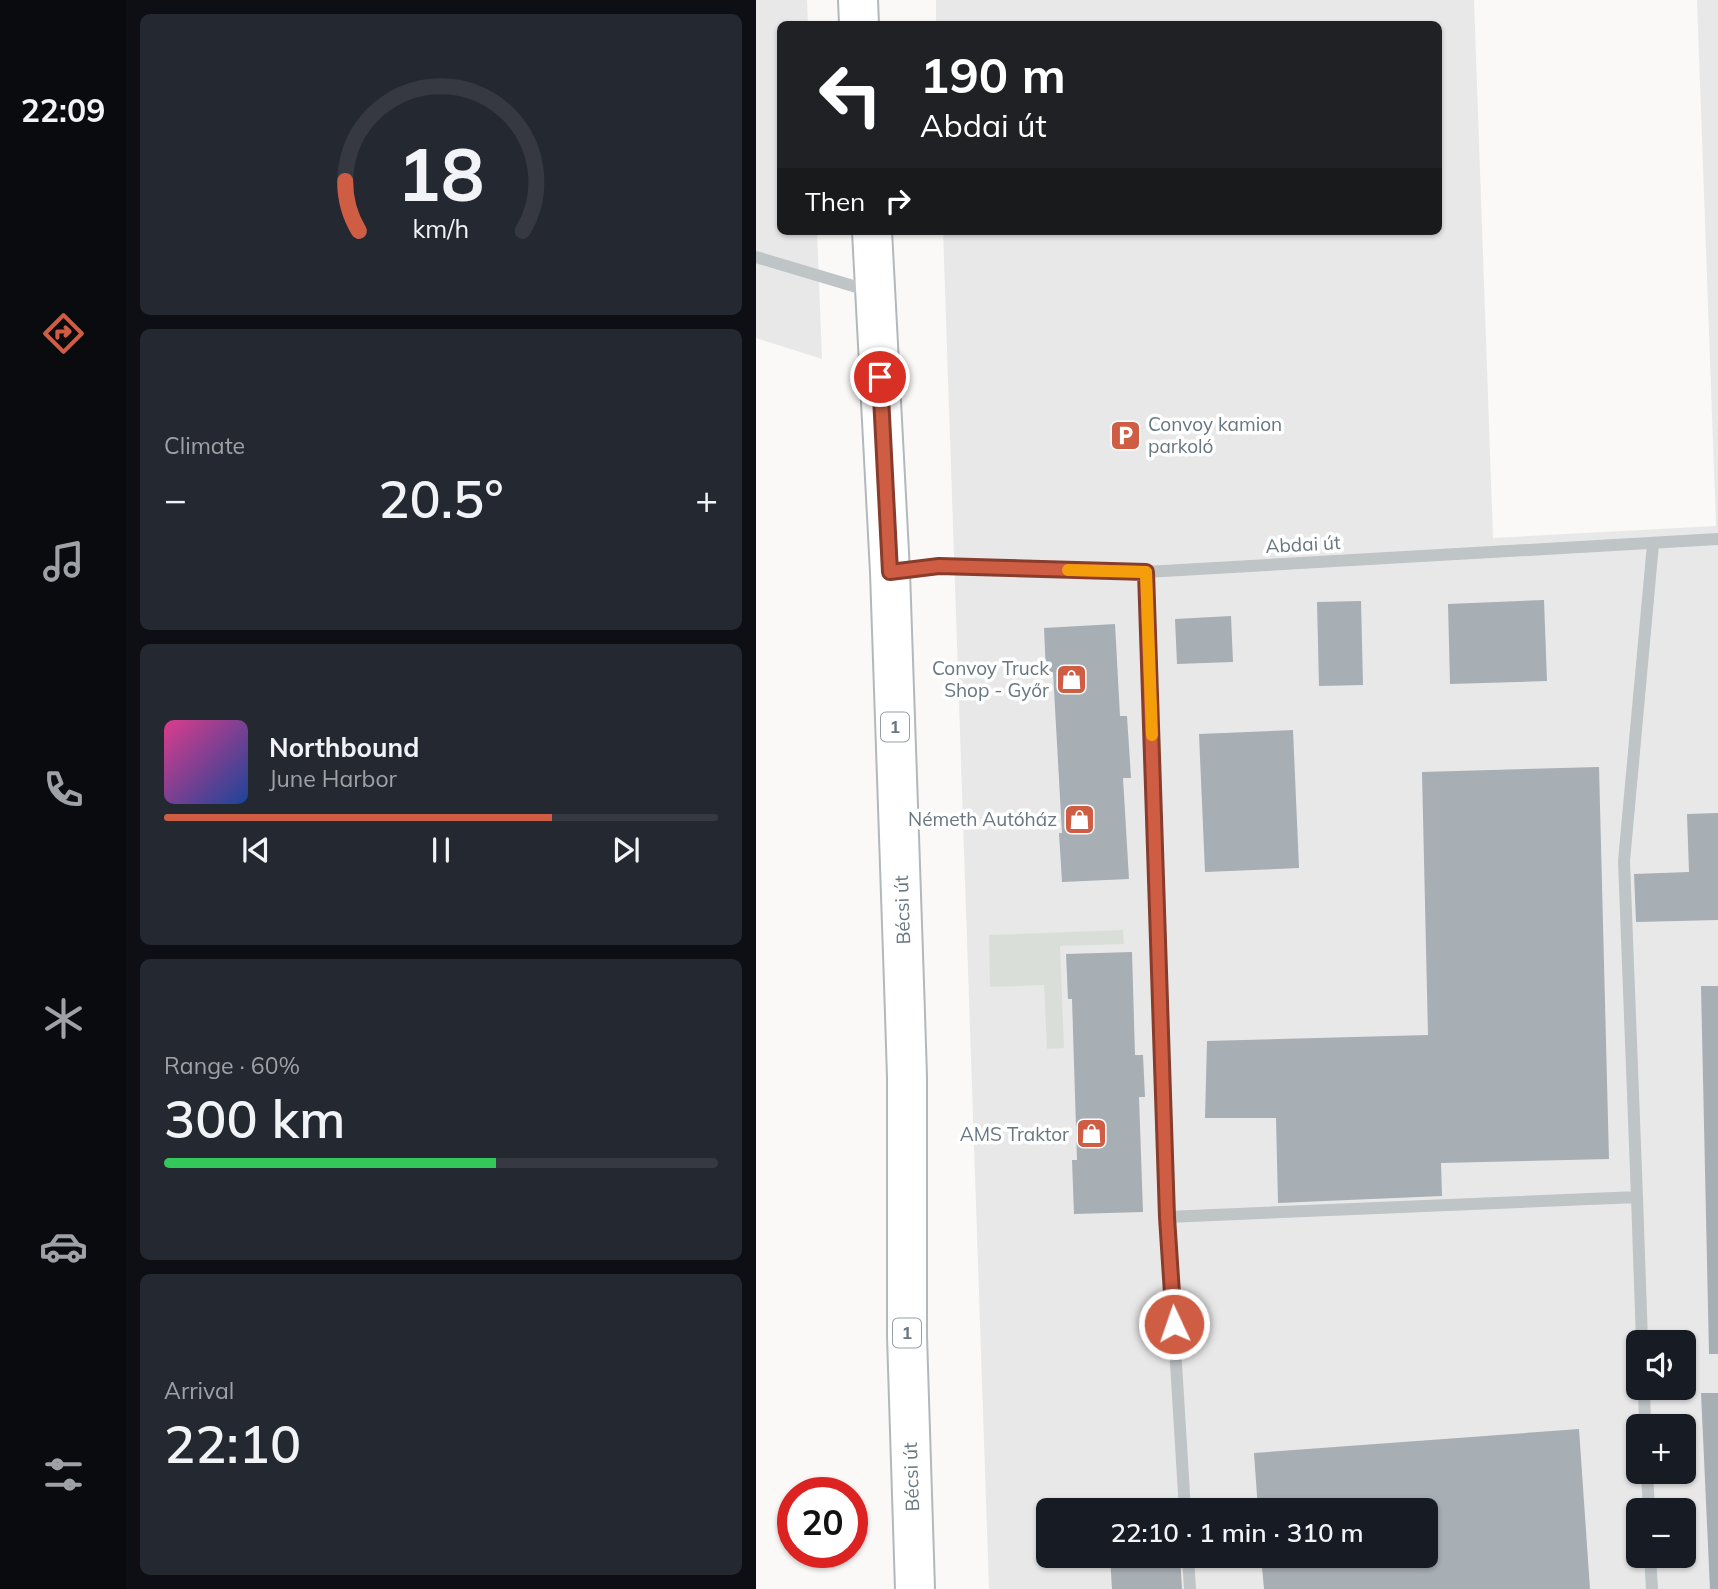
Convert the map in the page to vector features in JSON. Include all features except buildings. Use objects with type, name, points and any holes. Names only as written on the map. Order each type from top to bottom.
[{"type":"main road","points":[[858,0],[859,21]]},
{"type":"main road","name":"Bécsi út","points":[[872,235],[890,572],[907,1077],[907,1336],[915,1589]]},
{"type":"lane","points":[[756,257],[876,293]]},
{"type":"lane","name":"Abdai út","points":[[890,572],[939,566],[1146,572],[1718,539]]},
{"type":"lane","points":[[1642,1330],[1623,861],[1653,544]]},
{"type":"lane","points":[[1146,572],[1167,1217],[1184,1498]]},
{"type":"lane","points":[[1167,1217],[1637,1197]]},
{"type":"lane","points":[[1189,1568],[1190,1589]]},
{"type":"lane","points":[[1650,1568],[1651,1589]]},
{"type":"shaded area","points":[[756,0],[807,0],[808,21],[777,21],[777,235],[817,235],[822,359],[756,338]]},
{"type":"shaded area","points":[[936,0],[1474,0],[1493,538],[1716,526],[1697,0],[1718,0],[1718,1589],[989,1589],[943,235],[1442,235],[1442,21],[936,21]]},
{"type":"shaded area","points":[[1123,930],[1124,944],[1060,946],[1064,1048],[1047,1049],[1044,985],[990,987],[989,935]]},
{"type":"slow traffic","points":[[1068,570],[1146,572],[1152,735]]},
{"type":"place","name":"Convoy kamion parkoló","points":[[1125,435]]},
{"type":"place","name":"Convoy Truck Shop - Győr","points":[[1072,679]]},
{"type":"place","name":"Németh Autóház","points":[[1080,819]]},
{"type":"place","name":"AMS Traktor","points":[[1092,1134]]},
{"type":"route","points":[[880,377],[890,572],[939,566],[1146,572],[1167,1217],[1174,1324]]}]
